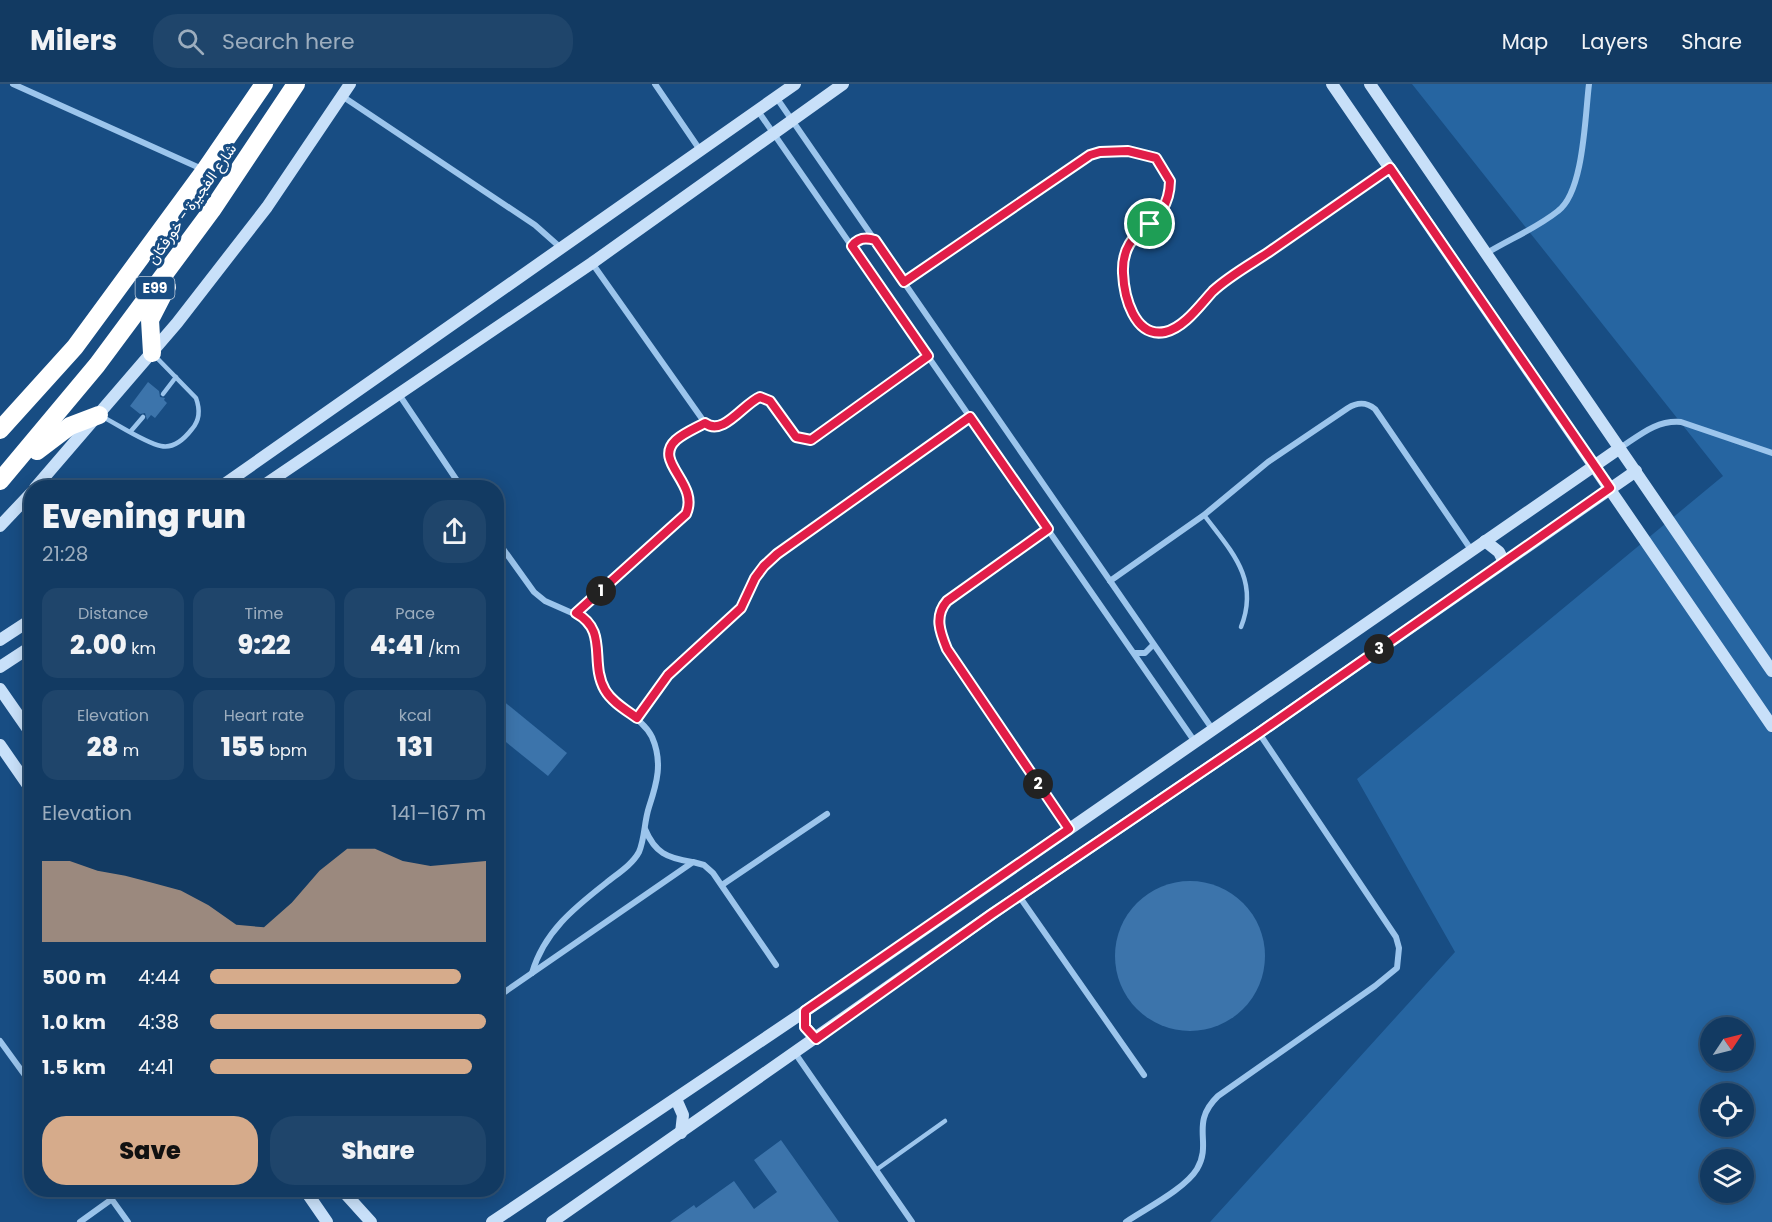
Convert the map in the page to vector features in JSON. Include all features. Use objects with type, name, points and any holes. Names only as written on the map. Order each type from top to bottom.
[{"type":"highway","name":"شارع الفجيرة - خورفكان","points":[[3,424],[75,347],[205,170],[264,84]]},
{"type":"highway","name":"شارع الفجيرة - خورفكان","points":[[0,483],[97,365],[212,210],[296,84]]},
{"type":"highway","points":[[152,353],[149,335],[153,314],[163,293],[204,232],[212,210]]},
{"type":"highway","points":[[0,483],[59,432],[99,415]]},
{"type":"street","points":[[13,84],[205,170]]},
{"type":"street","points":[[42,480],[152,353],[267,207],[350,84]]},
{"type":"street","points":[[655,84],[700,150]]},
{"type":"street","points":[[230,480],[795,84]]},
{"type":"street","points":[[272,480],[592,263],[843,84]]},
{"type":"street","points":[[1332,84],[1772,726]]},
{"type":"street","points":[[1370,84],[1772,671]]},
{"type":"street","points":[[1487,253],[1560,211],[1569,200],[1579,163],[1589,84]]},
{"type":"street","points":[[342,96],[542,230],[561,248]]},
{"type":"street","points":[[776,97],[1213,730]]},
{"type":"street","points":[[757,110],[1195,742]]},
{"type":"street","points":[[904,282],[1090,155],[1100,152],[1128,151],[1156,158],[1170,181],[1167,205],[1158,216],[1130,240],[1126,248],[1123,272],[1132,315],[1142,327],[1151,332],[1165,332],[1180,324],[1215,289],[1390,168]]},
{"type":"street","points":[[852,246],[865,238],[875,240]]},
{"type":"street","points":[[592,263],[710,427],[720,427],[754,400],[764,398],[770,401],[796,437],[811,440],[928,356]]},
{"type":"street","points":[[398,393],[457,480]]},
{"type":"street","points":[[1110,581],[1204,515],[1268,462],[1348,408],[1365,404],[1375,409],[1472,551]]},
{"type":"street","points":[[637,718],[668,675],[741,608],[755,578],[777,554],[970,417]]},
{"type":"street","points":[[492,1222],[805,1011],[1650,428],[1670,421],[1681,422],[1772,453]]},
{"type":"street","points":[[576,613],[686,514],[689,507],[688,492],[670,462],[670,449],[678,439],[705,423]]},
{"type":"street","points":[[552,1222],[1019,896],[1259,733],[1636,471]]},
{"type":"street","points":[[0,526],[24,500]]},
{"type":"street","points":[[1048,529],[947,601],[942,608],[939,624],[947,649],[1069,829]]},
{"type":"street","points":[[1485,541],[1499,552],[1504,562]]},
{"type":"street","points":[[504,550],[534,592],[545,602],[576,613],[588,620],[596,636],[598,675],[606,692],[637,718],[652,738],[659,769],[659,778],[644,826],[641,844],[633,861],[585,899],[551,933],[536,960],[532,973]]},
{"type":"street","points":[[0,640],[24,624]]},
{"type":"street","points":[[1135,653],[1145,652],[1153,645]]},
{"type":"street","points":[[0,667],[24,651]]},
{"type":"street","points":[[0,689],[24,724]]},
{"type":"street","points":[[1126,1222],[1181,1185],[1197,1170],[1203,1150],[1202,1120],[1206,1110],[1218,1095],[1376,986],[1397,968],[1399,948],[1396,937],[1259,733]]},
{"type":"street","points":[[0,745],[24,780]]},
{"type":"street","points":[[722,885],[826,814]]},
{"type":"street","points":[[644,826],[653,846],[665,855],[704,865],[722,885],[776,965]]},
{"type":"street","points":[[504,992],[693,862]]},
{"type":"street","points":[[1019,896],[1144,1075]]},
{"type":"street","points":[[805,1011],[805,1027],[816,1039]]},
{"type":"street","points":[[0,1041],[24,1074]]},
{"type":"street","points":[[795,1053],[912,1222]]},
{"type":"street","points":[[676,1099],[683,1115],[681,1133]]},
{"type":"street","points":[[110,1197],[128,1222]]},
{"type":"street","points":[[310,1197],[327,1222]]},
{"type":"street","points":[[348,1197],[371,1222]]},
{"type":"street","points":[[80,1222],[112,1200]]},
{"type":"lane","points":[[99,415],[160,446],[169,446],[181,441],[195,426],[199,406],[196,398],[152,353]]},
{"type":"lane","points":[[163,394],[176,377]]},
{"type":"lane","points":[[131,432],[143,417]]},
{"type":"lane","points":[[1204,515],[1239,563],[1243,573],[1247,606],[1240,627]]},
{"type":"lane","points":[[876,1170],[945,1121]]},
{"type":"shaded area","points":[[1412,84],[1772,84],[1772,1222],[1210,1222],[1455,952],[1357,779],[1723,476]]},
{"type":"building","points":[[148,382],[159,391],[160,397],[165,398],[167,403],[155,418],[151,415],[147,420],[145,413],[140,414],[130,406]]},
{"type":"building","points":[[504,702],[567,753],[548,776],[504,740]]},
{"type":"building","points":[[1190,881],[1219,887],[1243,903],[1259,927],[1265,956],[1259,985],[1243,1009],[1219,1025],[1190,1031],[1161,1025],[1137,1009],[1121,985],[1115,956],[1121,927],[1137,903],[1161,887]]},
{"type":"building","points":[[781,1140],[839,1222],[670,1222],[694,1205],[696,1208],[734,1181],[754,1209],[777,1192],[754,1160]]},
{"type":"route","points":[[1128,151],[1156,158],[1166,170],[1170,181],[1170,195],[1167,205],[1150,224],[1130,240],[1126,248],[1124,286],[1132,315],[1142,327],[1151,332],[1165,332],[1180,324],[1215,289],[1390,168],[1610,488],[1259,733],[992,914],[816,1039],[805,1027],[805,1011],[1069,829],[947,649],[939,624],[939,614],[947,601],[1048,529],[970,417],[777,554],[755,578],[741,608],[668,675],[652,694],[637,718],[606,692],[598,675],[596,636],[588,620],[576,613],[686,514],[690,500],[688,492],[670,462],[669,455],[673,443],[678,439],[705,423],[710,427],[720,427],[760,397],[770,401],[796,437],[806,441],[811,440],[928,356],[852,246],[855,242],[865,238],[875,240],[904,282],[1090,155],[1100,152],[1128,151]]}]
